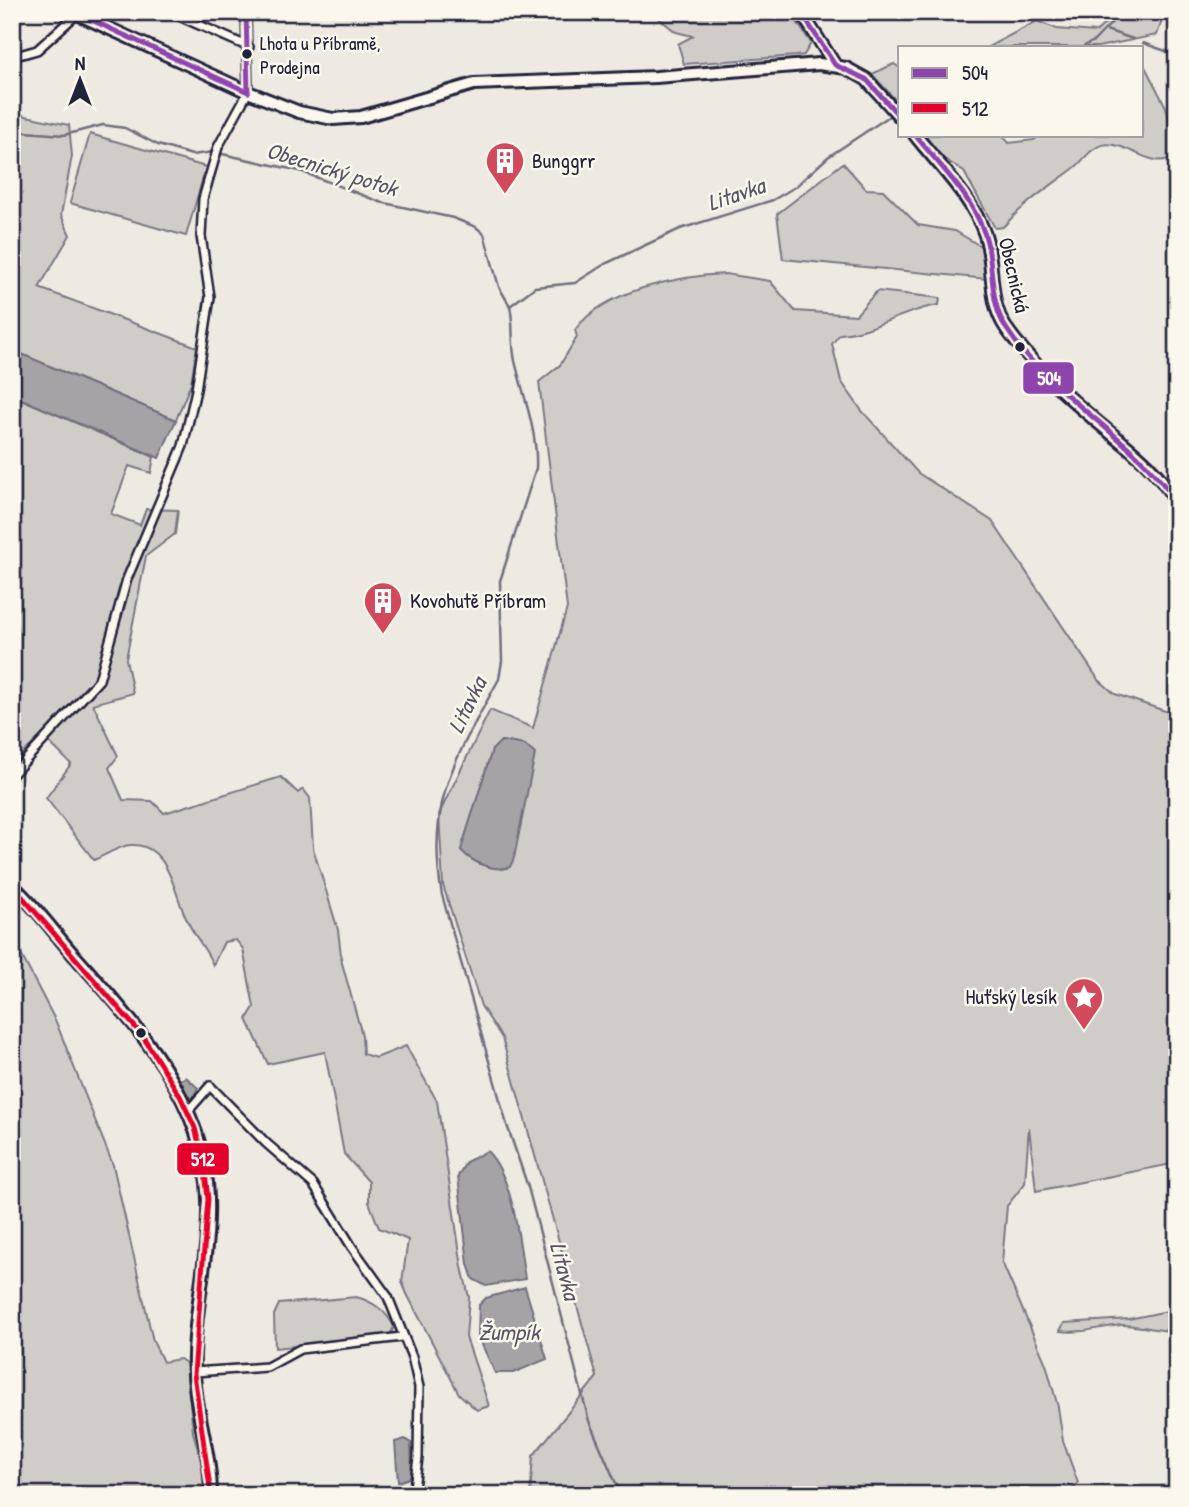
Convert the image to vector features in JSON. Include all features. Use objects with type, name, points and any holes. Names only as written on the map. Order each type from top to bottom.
[{"type":"street","points":[[170,12],[249,47]]},
{"type":"street","points":[[12,775],[99,680],[127,579],[183,446],[210,297],[201,218],[218,147],[248,92],[249,47],[246,12]]},
{"type":"street","points":[[801,12],[835,65]]},
{"type":"street","points":[[12,57],[37,50],[76,13],[248,92],[308,115],[347,119],[474,84],[835,65],[866,79],[898,114]]},
{"type":"street","name":"Obecnická","points":[[916,136],[981,222],[990,255],[998,309],[1008,330],[1084,411],[1155,469],[1177,503]]},
{"type":"street","points":[[12,885],[35,906],[134,1024],[188,1111],[202,1146],[208,1198],[194,1372],[209,1456],[211,1495]]},
{"type":"street","points":[[188,1111],[210,1086],[266,1143],[290,1160],[313,1184],[352,1247],[384,1291],[412,1357],[419,1387],[418,1458],[414,1495]]},
{"type":"street","points":[[194,1372],[267,1367],[300,1349],[402,1337]]},
{"type":"shaded area","points":[[651,12],[790,12],[811,43],[804,55],[684,64],[678,44],[693,36],[676,32]]},
{"type":"shaded area","points":[[1117,12],[1165,12],[1157,35],[1103,46],[990,46],[1037,21],[1057,29],[1096,32]]},
{"type":"shaded area","points":[[894,64],[898,67],[898,103],[872,74]]},
{"type":"shaded area","points":[[1144,65],[1166,107],[1177,153],[1160,161],[1112,145],[1097,147],[1003,227],[995,228],[964,172],[943,158],[926,136],[1003,136],[1009,143],[1034,140],[1039,136],[1144,136]]},
{"type":"shaded area","points":[[12,113],[69,125],[72,156],[61,215],[70,235],[39,288],[197,347],[191,383],[176,420],[12,350]]},
{"type":"shaded area","points":[[90,134],[206,167],[186,236],[70,203]]},
{"type":"shaded area","points":[[843,163],[866,189],[883,190],[918,225],[955,231],[982,247],[987,279],[783,259],[777,214]]},
{"type":"shaded area","points":[[725,274],[770,281],[795,311],[856,315],[877,291],[940,298],[939,305],[914,311],[866,329],[840,334],[832,344],[841,381],[862,411],[918,473],[992,521],[1098,679],[1115,694],[1177,715],[1177,1163],[1036,1191],[1029,1127],[1025,1183],[1007,1206],[1002,1262],[1046,1364],[1058,1407],[1063,1441],[1078,1483],[1068,1495],[530,1495],[533,1456],[597,1377],[502,1038],[481,1006],[443,885],[439,814],[490,710],[533,728],[567,608],[539,382],[560,365],[577,337],[575,330],[588,316],[604,305],[644,288]],"holes":[[[501,741],[525,745],[503,869],[480,864],[461,850],[492,750]]]},
{"type":"shaded area","points":[[12,395],[154,457],[151,473],[129,466],[111,514],[140,525],[146,509],[178,510],[175,534],[146,556],[126,659],[133,693],[93,704],[118,756],[109,768],[123,800],[152,801],[164,813],[281,777],[298,793],[303,789],[310,798],[313,848],[338,930],[342,963],[362,1035],[363,1054],[376,1058],[406,1046],[437,1101],[469,1297],[466,1337],[489,1406],[477,1410],[459,1394],[407,1294],[402,1282],[408,1240],[379,1228],[369,1202],[369,1182],[344,1154],[325,1052],[268,1064],[247,1019],[254,1007],[243,949],[236,940],[224,942],[213,965],[189,924],[168,871],[154,852],[143,846],[130,845],[94,860],[46,798],[71,764],[42,735],[12,764]]},
{"type":"shaded area","points":[[12,937],[56,1022],[113,1165],[153,1341],[163,1362],[180,1359],[186,1363],[193,1432],[203,1467],[205,1495],[12,1495]]},
{"type":"shaded area","points":[[356,1297],[373,1304],[387,1316],[394,1327],[389,1337],[275,1348],[274,1315],[279,1304]]},
{"type":"shaded area","points":[[1177,1309],[1177,1332],[1126,1325],[1084,1331],[1060,1331],[1064,1323],[1129,1319]]},
{"type":"water","points":[[12,350],[176,420],[159,458],[12,395]]},
{"type":"water","points":[[501,741],[525,745],[535,754],[514,858],[510,867],[497,868],[477,862],[461,850],[492,750]]},
{"type":"water","points":[[186,1077],[198,1088],[193,1101],[188,1101],[177,1082]]},
{"type":"water","points":[[487,1151],[496,1163],[509,1194],[525,1279],[486,1286],[473,1279],[468,1264],[458,1176],[466,1162]]},
{"type":"water","name":"Žumpík","points":[[525,1287],[547,1359],[513,1373],[495,1373],[478,1336],[479,1305],[486,1298]]},
{"type":"water","points":[[405,1439],[411,1443],[412,1477],[398,1482],[395,1442]]},
{"type":"waterway","name":"Litavka","points":[[1084,46],[1094,41],[1122,12]]},
{"type":"waterway","points":[[1106,30],[1133,39]]},
{"type":"waterway","points":[[1143,43],[1177,55]]},
{"type":"waterway","name":"Litavka","points":[[621,1495],[589,1421],[528,1187],[507,1125],[442,895],[438,862],[441,807],[448,782],[499,679],[502,661],[500,581],[536,468],[532,428],[514,354],[510,306],[535,287],[575,283],[605,264],[680,229],[773,200],[795,187],[828,157],[894,113]]},
{"type":"waterway","name":"Obecnický potok","points":[[12,131],[64,135],[103,125],[125,128],[158,145],[192,155],[213,152],[300,171],[380,202],[453,218],[476,227],[484,234],[499,287],[510,306]]},
{"type":"transit line","name":"504","points":[[74,12],[248,92]]},
{"type":"transit line","name":"504","points":[[246,12],[248,92]]},
{"type":"transit line","name":"504","points":[[801,12],[835,65],[866,79],[898,115]]},
{"type":"transit line","name":"504","points":[[916,136],[954,182],[979,221],[988,246],[997,306],[1006,328],[1024,353],[1045,375],[1138,456],[1177,503]]},
{"type":"transit line","name":"512","points":[[12,885],[142,1035],[180,1096],[195,1128],[204,1163],[208,1199],[194,1374],[211,1495]]},
{"type":"place","name":"Lhota u Příbramě, Prodejna","points":[[247,54]]},
{"type":"place","name":"Bunggrr","points":[[505,195]]},
{"type":"place","name":"Kovohutě Příbram","points":[[383,635]]},
{"type":"place","name":"Huťský lesík","points":[[1084,1031]]}]
